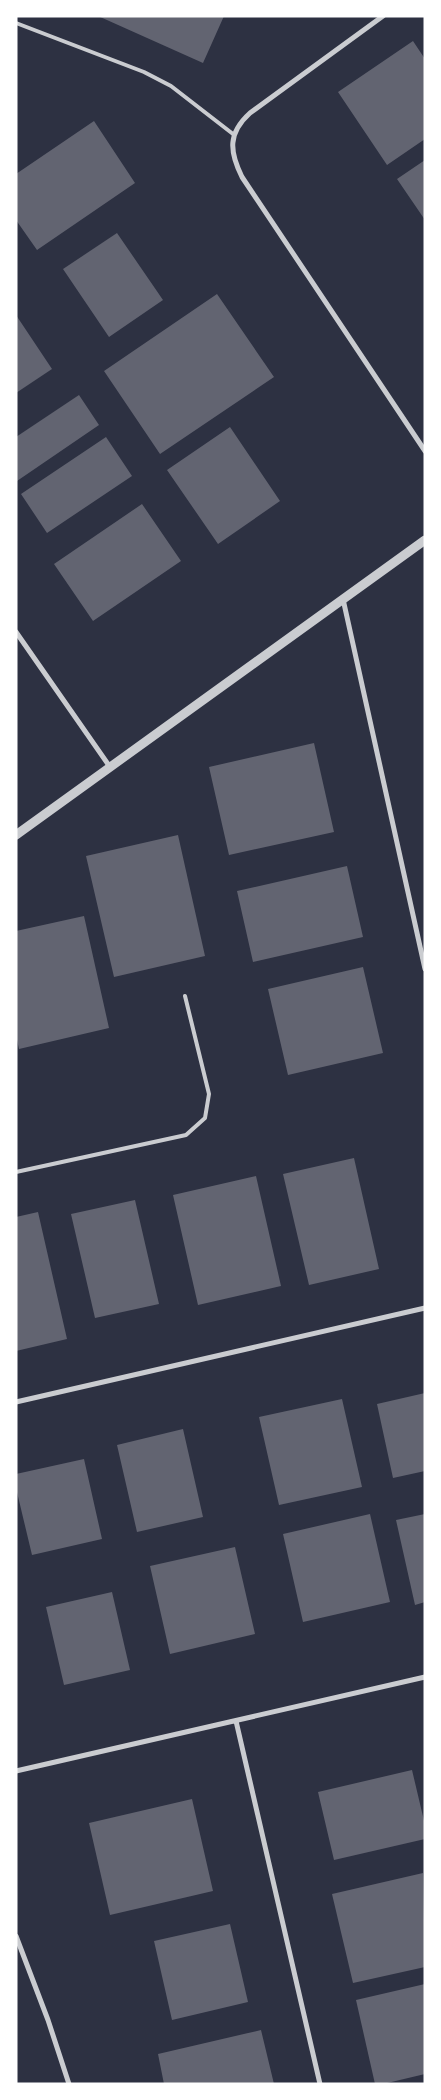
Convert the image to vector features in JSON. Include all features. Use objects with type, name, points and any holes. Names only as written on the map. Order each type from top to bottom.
[{"type":"street","points":[[383,16],[250,113],[239,123],[234,134],[232,149],[236,165],[242,177],[425,451]]},
{"type":"street","points":[[16,835],[425,540]]},
{"type":"street","points":[[343,599],[425,969]]},
{"type":"street","points":[[16,632],[110,767]]},
{"type":"street","points":[[16,1402],[425,1308]]},
{"type":"street","points":[[16,1772],[425,1677]]},
{"type":"street","points":[[236,1721],[320,2084]]},
{"type":"street","points":[[16,1936],[48,2020],[68,2084]]},
{"type":"lane","points":[[16,23],[144,72],[171,86],[234,134]]},
{"type":"lane","points":[[16,1172],[186,1134],[205,1118],[209,1094],[185,996]]},
{"type":"building","points":[[98,16],[224,16],[203,63]]},
{"type":"building","points":[[413,41],[425,59],[425,139],[387,165],[338,92]]},
{"type":"building","points":[[94,121],[135,183],[37,250],[16,220],[16,174]]},
{"type":"building","points":[[425,160],[425,220],[397,179]]},
{"type":"building","points":[[117,233],[163,300],[109,337],[63,269]]},
{"type":"building","points":[[217,294],[274,377],[160,454],[104,371]]},
{"type":"building","points":[[16,315],[52,369],[16,393]]},
{"type":"building","points":[[79,395],[99,425],[17,481],[16,437]]},
{"type":"building","points":[[230,427],[280,501],[218,544],[167,470]]},
{"type":"building","points":[[106,437],[132,476],[47,533],[21,494]]},
{"type":"building","points":[[142,504],[181,561],[93,621],[54,564]]},
{"type":"building","points":[[314,743],[334,832],[229,855],[209,767]]},
{"type":"building","points":[[178,835],[205,956],[114,977],[86,856]]},
{"type":"building","points":[[347,866],[363,937],[253,962],[237,891]]},
{"type":"building","points":[[84,916],[109,1028],[19,1049],[16,1035],[16,931]]},
{"type":"building","points":[[363,967],[383,1053],[288,1075],[268,989]]},
{"type":"building","points":[[354,1158],[379,1269],[309,1285],[283,1174]]},
{"type":"building","points":[[256,1176],[281,1286],[198,1305],[173,1195]]},
{"type":"building","points":[[135,1200],[159,1304],[95,1318],[71,1214]]},
{"type":"building","points":[[38,1212],[67,1339],[16,1351],[16,1217]]},
{"type":"building","points":[[425,1393],[425,1471],[393,1478],[377,1404]]},
{"type":"building","points":[[342,1399],[362,1487],[279,1505],[259,1417]]},
{"type":"building","points":[[183,1429],[203,1517],[137,1532],[117,1445]]},
{"type":"building","points":[[84,1459],[102,1539],[32,1555],[16,1488],[16,1474]]},
{"type":"building","points":[[370,1514],[390,1602],[303,1622],[283,1534]]},
{"type":"building","points":[[425,1514],[425,1602],[415,1605],[396,1520]]},
{"type":"building","points":[[235,1547],[255,1634],[170,1654],[150,1566]]},
{"type":"building","points":[[112,1592],[130,1670],[64,1685],[46,1607]]},
{"type":"building","points":[[412,1770],[425,1825],[425,1839],[334,1860],[318,1792]]},
{"type":"building","points":[[192,1799],[213,1891],[110,1915],[89,1823]]},
{"type":"building","points":[[423,1873],[425,1967],[353,1983],[332,1894]]},
{"type":"building","points":[[230,1924],[248,2002],[172,2020],[154,1941]]},
{"type":"building","points":[[425,1984],[425,2074],[383,2084],[375,2084],[356,2000]]},
{"type":"building","points":[[261,2030],[274,2084],[164,2084],[158,2054]]}]
